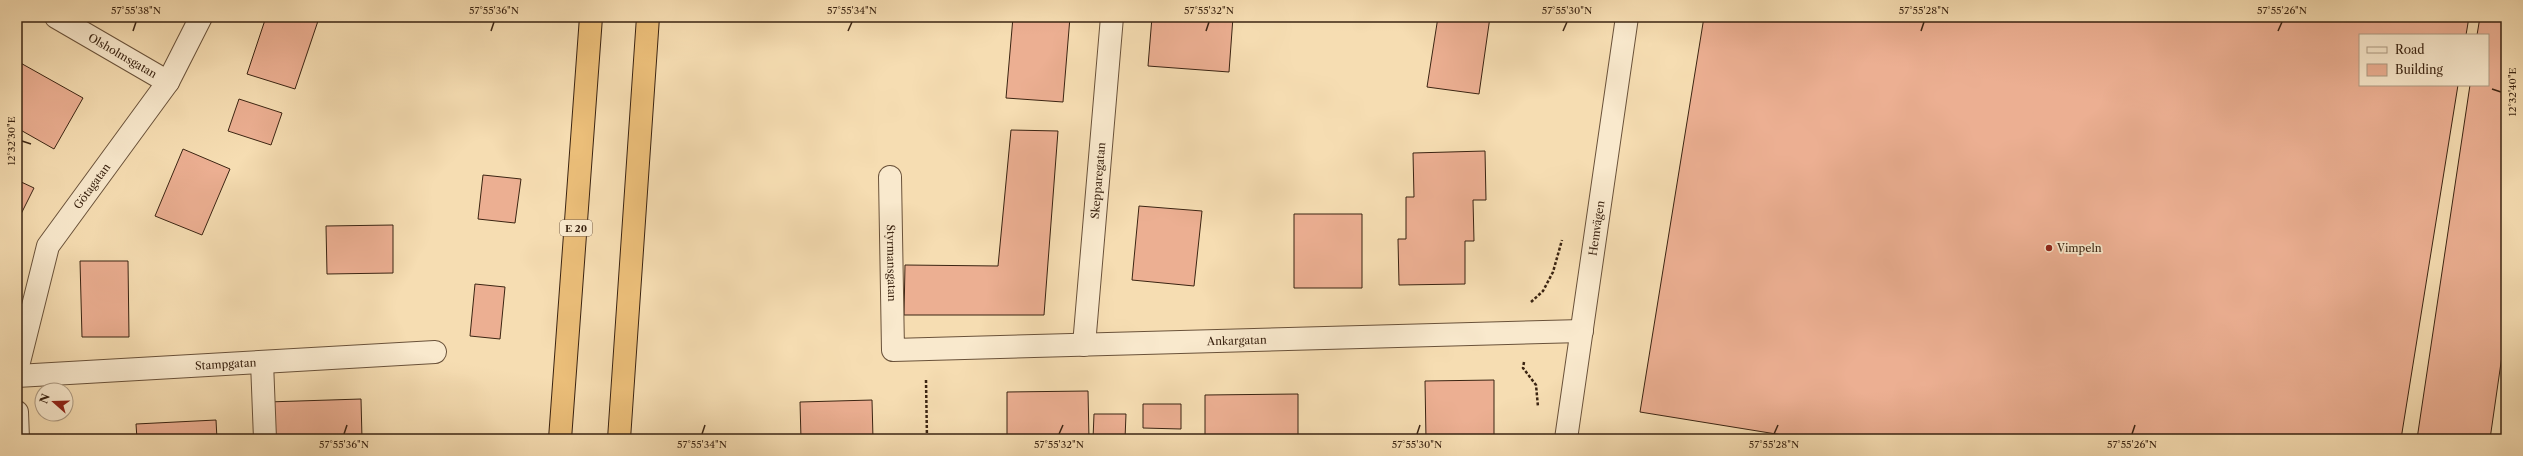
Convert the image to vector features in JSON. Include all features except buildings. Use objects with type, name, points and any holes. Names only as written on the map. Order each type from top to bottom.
[{"type":"highway","name":"E 20","points":[[560,439],[590,17]]},
{"type":"highway","points":[[619,439],[648,17]]},
{"type":"street","name":"Olsholmsgatan","points":[[56,17],[168,82]]},
{"type":"street","name":"Götagatan","points":[[17,370],[48,246],[168,82],[201,17]]},
{"type":"street","name":"Skepparegatan","points":[[1084,345],[1112,17]]},
{"type":"street","name":"Hemvägen","points":[[1566,439],[1627,17]]},
{"type":"street","name":"Styrmansgatan","points":[[890,177],[893,350]]},
{"type":"street","name":"Ankargatan","points":[[893,350],[1582,331]]},
{"type":"street","name":"Stampgatan","points":[[17,376],[435,352]]},
{"type":"street","points":[[262,362],[265,439]]},
{"type":"street","points":[[17,412],[18,439]]},
{"type":"path","points":[[1538,409],[1536,385],[1523,368],[1531,301],[1543,291],[1553,272],[1564,236]]},
{"type":"path","points":[[925,350],[927,439]]},
{"type":"place","name":"Vimpeln","points":[[2049,248]]}]
